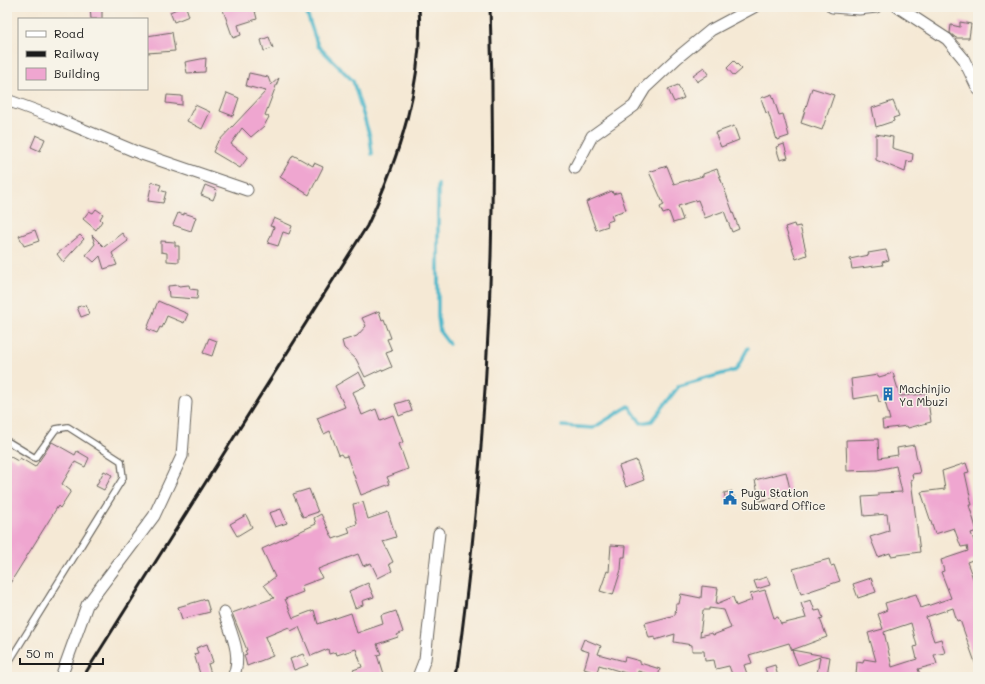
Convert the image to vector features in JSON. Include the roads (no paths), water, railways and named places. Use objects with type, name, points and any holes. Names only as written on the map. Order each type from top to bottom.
[{"type":"street","points":[[575,168],[592,136],[634,106],[645,88],[677,58],[711,30],[754,7]]},
{"type":"street","points":[[832,7],[876,7]]},
{"type":"street","points":[[898,7],[946,39],[963,58],[978,89]]},
{"type":"street","points":[[7,100],[53,116],[139,153],[247,190]]},
{"type":"street","points":[[61,677],[87,605],[154,516],[182,456],[186,402]]},
{"type":"street","points":[[418,677],[425,659],[439,533]]},
{"type":"street","points":[[224,612],[237,650],[237,669],[233,677]]},
{"type":"lane","points":[[7,441],[35,458],[56,429],[68,427],[121,461],[123,478],[7,665]]},
{"type":"waterway","points":[[307,7],[306,11],[318,46],[353,81],[370,137],[372,154]]},
{"type":"waterway","points":[[438,184],[438,317],[440,332],[449,344]]},
{"type":"waterway","points":[[562,426],[593,428],[629,406],[641,423],[652,421],[679,386],[736,370],[748,348]]},
{"type":"railway","points":[[83,677],[367,226],[389,174],[407,120],[417,64],[420,35],[419,7]]},
{"type":"railway","points":[[456,677],[476,510],[488,342],[492,175],[490,7]]},
{"type":"place","name":"Machinjio Ya Mbuzi","points":[[888,394]]},
{"type":"place","name":"Pugu Station Subward Office","points":[[730,498]]}]
